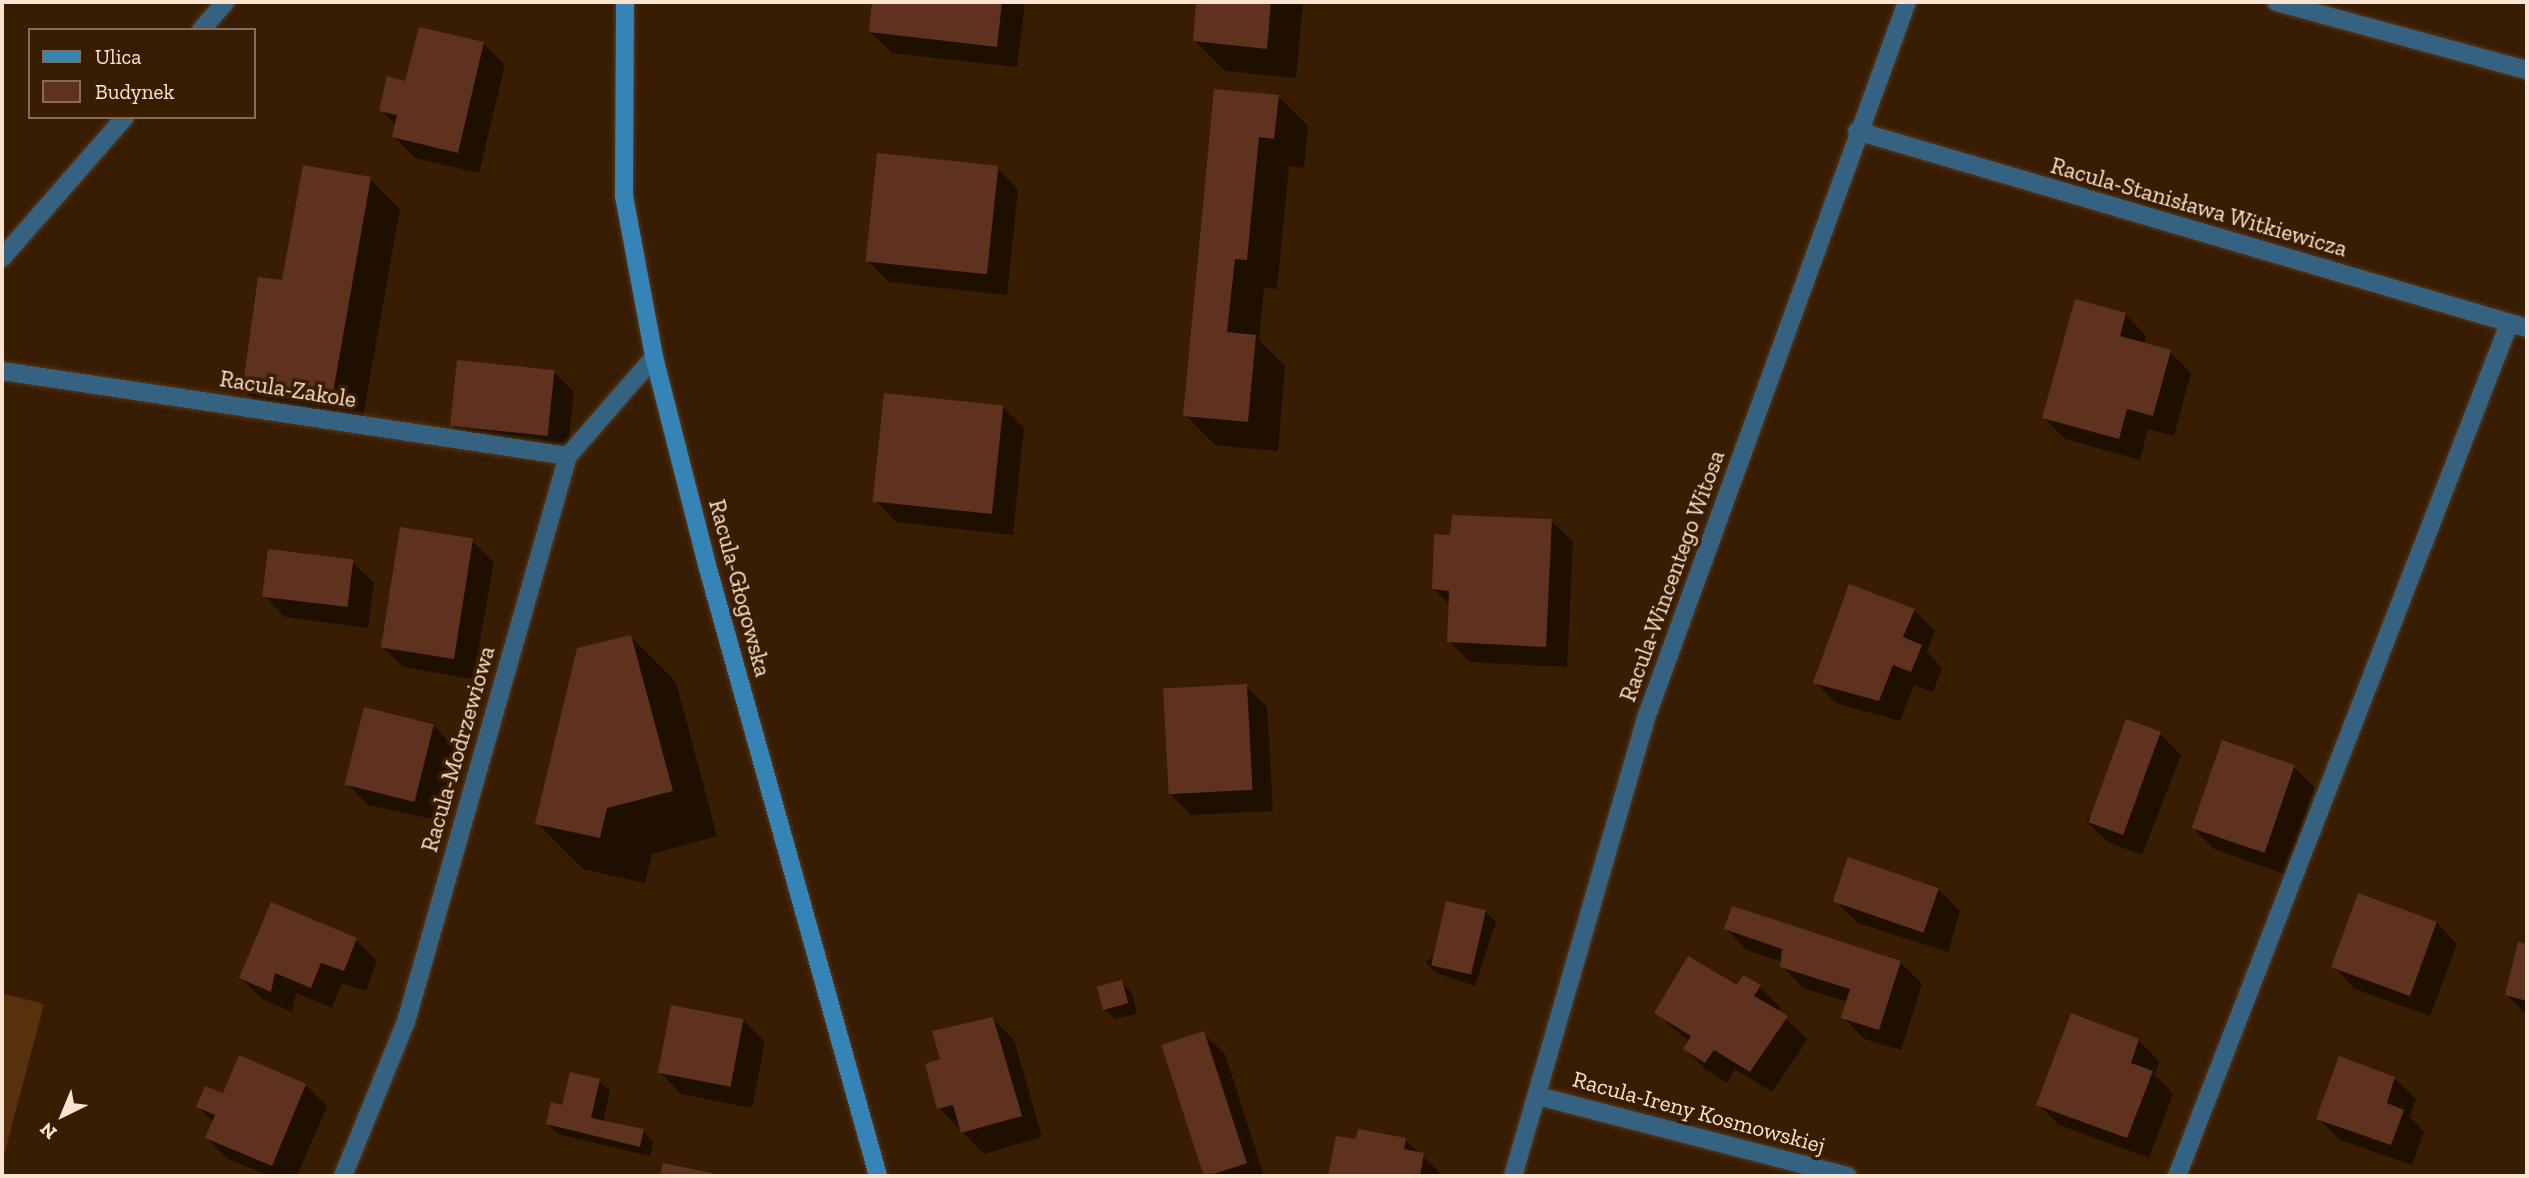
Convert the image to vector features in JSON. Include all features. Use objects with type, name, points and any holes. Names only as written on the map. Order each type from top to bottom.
[{"type":"street","points":[[203,28],[225,2]]},
{"type":"street","name":"Racula-Głogowska","points":[[625,2],[624,196],[654,357],[707,565],[878,1176]]},
{"type":"street","name":"Racula-Wincentego Witosa","points":[[1513,1176],[1646,718],[1857,131],[1907,2]]},
{"type":"street","points":[[2276,2],[2527,70]]},
{"type":"street","points":[[2,258],[123,119]]},
{"type":"street","name":"Racula-Stanisława Witkiewicza","points":[[1857,131],[2527,328]]},
{"type":"street","points":[[2177,1176],[2509,324]]},
{"type":"street","name":"Racula-Modrzewiowa","points":[[343,1176],[406,1022],[568,456],[654,357]]},
{"type":"street","name":"Racula-Zakole","points":[[2,371],[568,456]]},
{"type":"street","name":"Racula-Ireny Kosmowskiej","points":[[1538,1096],[1848,1176]]},
{"type":"shaded area","points":[[2,993],[44,1004],[2,1163]]},
{"type":"building","points":[[872,2],[1002,2],[997,47],[869,32]]},
{"type":"building","points":[[1196,2],[1271,2],[1267,49],[1193,41]]},
{"type":"building","points":[[419,27],[484,42],[458,153],[392,137],[397,115],[379,111],[387,76],[405,81]]},
{"type":"building","points":[[1214,89],[1279,95],[1274,139],[1259,137],[1247,260],[1235,259],[1227,332],[1256,335],[1248,422],[1183,416]]},
{"type":"building","points":[[877,153],[998,166],[987,274],[866,261]]},
{"type":"building","points":[[303,165],[371,177],[331,404],[242,392],[258,277],[282,280]]},
{"type":"building","points":[[2075,299],[2126,313],[2120,336],[2171,350],[2153,416],[2127,409],[2119,439],[2042,418]]},
{"type":"building","points":[[457,360],[554,370],[548,436],[450,426]]},
{"type":"building","points":[[884,393],[1003,406],[992,514],[873,501]]},
{"type":"building","points":[[1452,515],[1552,519],[1546,647],[1447,642],[1449,591],[1432,589],[1434,534],[1450,535]]},
{"type":"building","points":[[400,527],[473,539],[454,659],[381,647]]},
{"type":"building","points":[[268,549],[353,559],[348,607],[262,597]]},
{"type":"building","points":[[1849,584],[1915,609],[1903,637],[1922,645],[1911,672],[1893,665],[1879,701],[1813,683]]},
{"type":"building","points":[[631,635],[673,791],[607,808],[600,838],[535,824],[577,648]]},
{"type":"building","points":[[1247,684],[1253,790],[1169,794],[1163,688]]},
{"type":"building","points":[[364,707],[434,724],[415,802],[345,785]]},
{"type":"building","points":[[2126,719],[2161,732],[2123,835],[2088,822]]},
{"type":"building","points":[[2222,740],[2295,765],[2265,853],[2192,828]]},
{"type":"building","points":[[1848,857],[1939,888],[1923,933],[1833,901]]},
{"type":"building","points":[[2358,893],[2437,922],[2410,996],[2331,967]]},
{"type":"building","points":[[1446,901],[1486,910],[1471,975],[1431,965]]},
{"type":"building","points":[[271,902],[357,938],[344,971],[321,963],[311,988],[275,973],[271,992],[239,978]]},
{"type":"building","points":[[1732,906],[1901,961],[1879,1030],[1841,1018],[1850,989],[1780,967],[1782,949],[1724,929]]},
{"type":"building","points":[[2518,942],[2527,944],[2527,1001],[2505,995]]},
{"type":"building","points":[[1688,956],[1737,985],[1743,975],[1761,985],[1754,996],[1788,1016],[1750,1072],[1714,1050],[1705,1063],[1683,1049],[1691,1036],[1654,1013]]},
{"type":"building","points":[[1122,980],[1128,1003],[1103,1010],[1097,987]]},
{"type":"building","points":[[671,1005],[744,1019],[730,1087],[658,1073]]},
{"type":"building","points":[[2071,1013],[2139,1039],[2131,1063],[2153,1071],[2127,1138],[2036,1105]]},
{"type":"building","points":[[993,1017],[1022,1116],[961,1133],[953,1105],[937,1109],[925,1064],[940,1059],[932,1031]]},
{"type":"building","points":[[1204,1031],[1247,1163],[1204,1176],[1161,1045]]},
{"type":"building","points":[[239,1055],[306,1084],[272,1166],[205,1138],[215,1115],[196,1107],[205,1086],[223,1093]]},
{"type":"building","points":[[2339,1056],[2395,1077],[2387,1103],[2404,1110],[2391,1145],[2316,1119]]},
{"type":"building","points":[[570,1072],[600,1079],[591,1118],[644,1129],[640,1147],[546,1124],[551,1102],[562,1105]]},
{"type":"building","points":[[1358,1129],[1406,1138],[1404,1149],[1424,1153],[1420,1176],[1328,1176],[1336,1136],[1356,1139]]},
{"type":"building","points":[[663,1163],[721,1175],[721,1176],[660,1176]]}]
